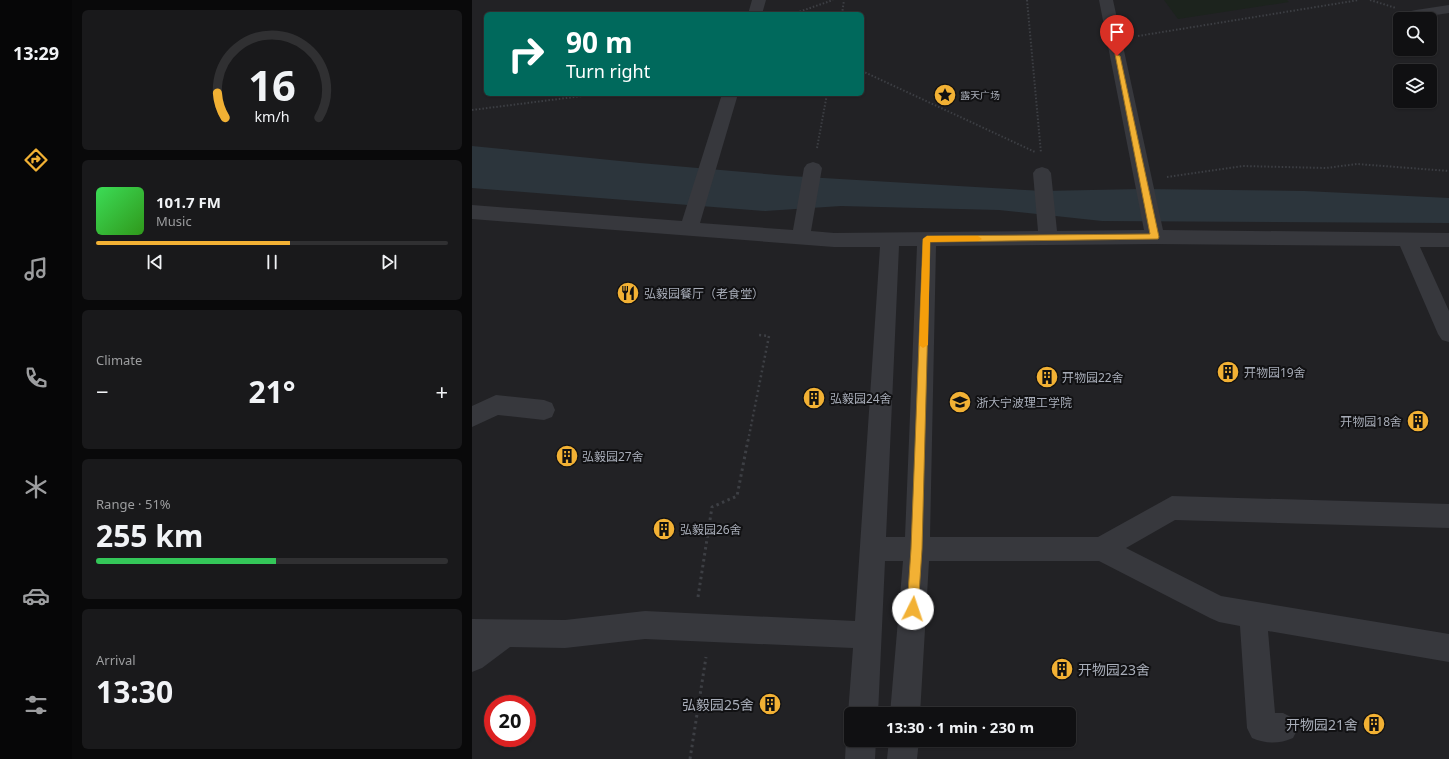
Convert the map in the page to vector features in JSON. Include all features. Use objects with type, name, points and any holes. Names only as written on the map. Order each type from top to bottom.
[{"type":"street","points":[[755,12],[759,0]]},
{"type":"street","points":[[1106,0],[1153,232]]},
{"type":"street","points":[[1429,12],[1449,9]]},
{"type":"street","points":[[690,224],[729,96]]},
{"type":"street","points":[[803,228],[813,168]]},
{"type":"street","points":[[1042,173],[1047,231]]},
{"type":"street","points":[[472,212],[690,224],[803,228],[834,240],[927,239],[1047,231],[1153,232],[1449,240]]},
{"type":"street","points":[[862,707],[890,239]]},
{"type":"street","points":[[906,707],[917,549],[927,239]]},
{"type":"street","points":[[1407,240],[1449,334]]},
{"type":"street","points":[[472,417],[496,405],[544,410]]},
{"type":"street","points":[[1102,549],[1172,508],[1449,516]]},
{"type":"street","points":[[872,549],[1102,549],[1219,609],[1449,648]]},
{"type":"street","points":[[1253,615],[1262,728],[1283,728]]},
{"type":"street","points":[[472,633],[565,634],[645,625],[867,634]]},
{"type":"street","points":[[472,658],[506,633]]},
{"type":"street","points":[[860,759],[861,747]]},
{"type":"street","points":[[902,759],[903,747]]},
{"type":"path","points":[[799,12],[833,0]]},
{"type":"path","points":[[842,12],[844,0]]},
{"type":"path","points":[[864,71],[1041,154],[1027,0]]},
{"type":"path","points":[[1114,40],[1359,0]]},
{"type":"path","points":[[472,110],[582,96]]},
{"type":"path","points":[[813,168],[827,96]]},
{"type":"path","points":[[1143,180],[1242,166],[1326,168],[1357,164],[1449,171]]},
{"type":"path","points":[[690,759],[707,656],[693,627],[712,507],[737,496],[769,336],[758,335]]},
{"type":"shaded area","name":"浙大宁波理工学院","points":[[472,0],[1449,0],[1449,759],[472,759]]},
{"type":"shaded area","points":[[1164,0],[1287,0],[1289,2],[1178,19]]},
{"type":"shaded area","points":[[472,146],[789,176],[1043,191],[1141,189],[1305,191],[1449,198],[1449,223],[1102,221],[999,210],[841,206],[765,211],[472,188]]},
{"type":"slow traffic","points":[[923,345],[927,239],[978,239]]},
{"type":"place","name":"露天广场","points":[[945,95]]},
{"type":"place","name":"弘毅园餐厅（老食堂）","points":[[628,293]]},
{"type":"place","name":"开物园19舍","points":[[1228,372]]},
{"type":"place","name":"开物园22舍","points":[[1047,377]]},
{"type":"place","name":"弘毅园24舍","points":[[814,398]]},
{"type":"place","name":"浙大宁波理工学院","points":[[960,402]]},
{"type":"place","name":"开物园18舍","points":[[1418,421]]},
{"type":"place","name":"弘毅园27舍","points":[[567,456]]},
{"type":"place","name":"弘毅园26舍","points":[[664,529]]},
{"type":"place","name":"开物园23舍","points":[[1062,669]]},
{"type":"place","name":"弘毅园25舍","points":[[770,704]]},
{"type":"place","name":"开物园21舍","points":[[1374,724]]},
{"type":"route","points":[[913,609],[917,549],[927,239],[1155,237],[1117,56]]}]
